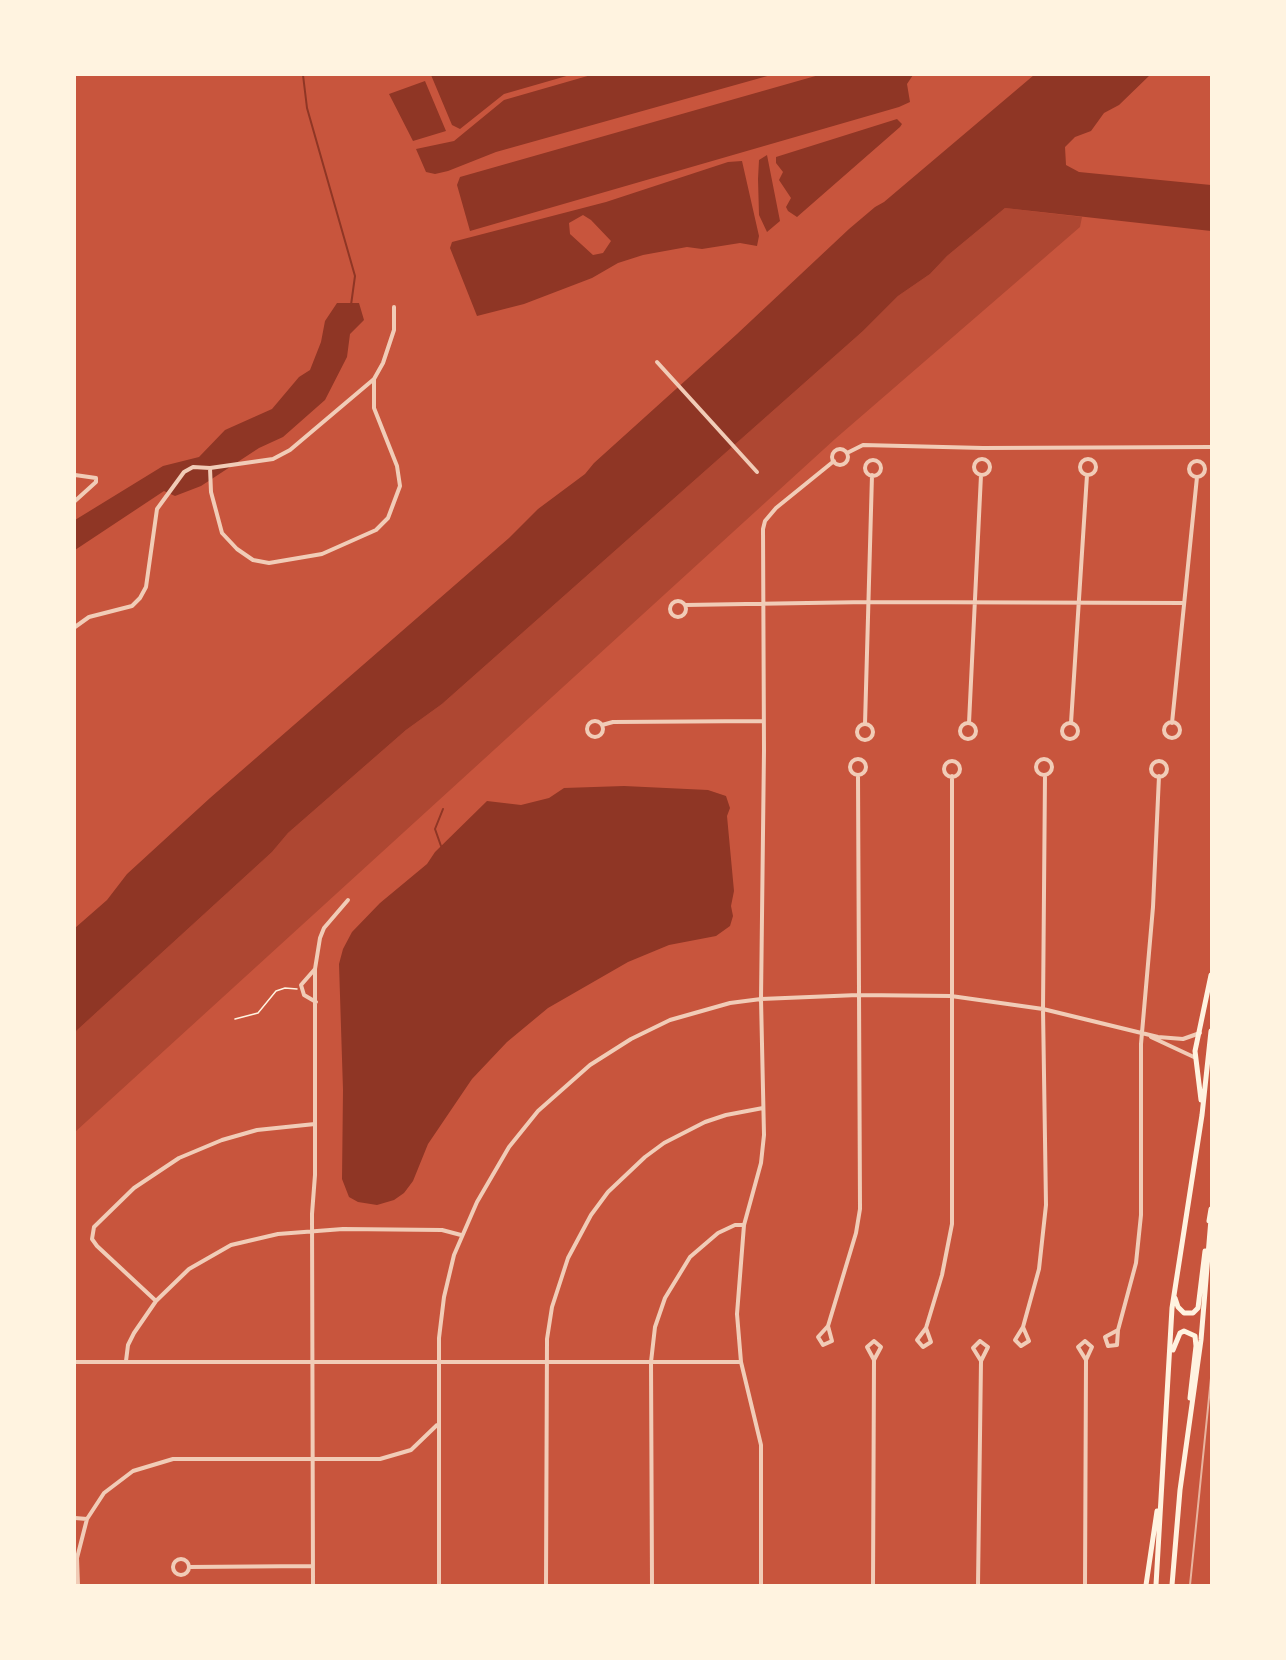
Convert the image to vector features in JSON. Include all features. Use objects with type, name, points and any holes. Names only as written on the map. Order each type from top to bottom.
[{"type":"main road","points":[[1202,1115],[1196,1058],[1211,975]]},
{"type":"main road","points":[[1156,1585],[1174,1293],[1202,1115],[1211,1031]]},
{"type":"main road","points":[[1174,1293],[1178,1307],[1184,1313],[1193,1313],[1198,1308],[1211,1209]]},
{"type":"main road","points":[[1188,1436],[1200,1352],[1211,1219]]},
{"type":"main road","points":[[1170,1358],[1180,1333],[1191,1332],[1195,1336],[1196,1346],[1172,1585]]},
{"type":"main road","points":[[1146,1585],[1161,1488]]},
{"type":"street","points":[[75,627],[89,617],[132,606],[140,598],[146,587],[158,509],[184,472],[194,467],[210,468],[273,459],[290,450],[374,379],[383,363],[394,330],[394,307]]},
{"type":"street","points":[[657,362],[757,472]]},
{"type":"street","points":[[210,468],[211,492],[222,533],[237,549],[253,560],[269,563],[322,554],[376,530],[388,518],[400,486],[397,466],[374,408],[374,379]]},
{"type":"street","points":[[834,461],[845,463],[848,453],[863,444],[983,448],[1211,447]]},
{"type":"street","points":[[834,461],[833,456],[837,450],[844,450],[848,453]]},
{"type":"street","points":[[982,459],[989,466],[988,471],[981,475],[976,473],[974,466],[982,459]]},
{"type":"street","points":[[873,460],[880,464],[881,468],[879,473],[872,475],[867,473],[865,466],[873,460]]},
{"type":"street","points":[[761,1585],[761,1445],[741,1362],[737,1314],[744,1225],[763,1155],[762,604],[765,521],[776,508],[834,461]]},
{"type":"street","points":[[1071,723],[1077,727],[1078,732],[1070,739],[1065,736],[1063,729],[1071,723],[1079,602],[1087,475],[1080,468],[1083,461],[1093,461],[1096,468],[1094,472],[1087,475]]},
{"type":"street","points":[[1172,723],[1197,477],[1203,473],[1205,468],[1197,461],[1191,464],[1189,469],[1192,475],[1197,477]]},
{"type":"street","points":[[75,475],[96,477],[96,482],[75,501]]},
{"type":"street","points":[[865,724],[872,475]]},
{"type":"street","points":[[969,723],[981,475]]},
{"type":"street","points":[[685,605],[682,615],[675,616],[671,613],[673,603],[681,601],[685,605],[869,602],[1183,603]]},
{"type":"street","points":[[598,721],[602,725],[602,732],[599,735],[594,736],[588,732],[590,723],[598,721]]},
{"type":"street","points":[[602,725],[613,722],[763,721]]},
{"type":"street","points":[[969,723],[976,731],[975,736],[968,739],[961,732],[962,727],[969,723]]},
{"type":"street","points":[[1172,723],[1180,730],[1178,735],[1171,738],[1165,735],[1164,730],[1166,725],[1172,723]]},
{"type":"street","points":[[865,724],[873,730],[872,736],[865,740],[857,732],[861,725],[865,724]]},
{"type":"street","points":[[1023,1327],[1029,1341],[1021,1346],[1015,1340],[1023,1327],[1039,1269],[1045,1224],[1043,1009],[1045,775],[1052,767],[1044,759],[1037,766],[1040,773],[1045,775]]},
{"type":"street","points":[[859,760],[864,762],[866,769],[858,775],[852,772],[851,767],[852,763],[859,760]]},
{"type":"street","points":[[926,1328],[931,1342],[923,1347],[917,1340],[926,1328],[942,1275],[952,1224],[952,776],[959,770],[958,765],[952,761],[947,762],[944,769],[945,773],[952,776]]},
{"type":"street","points":[[1160,761],[1166,765],[1167,769],[1163,775],[1159,776],[1152,772],[1152,766],[1160,761]]},
{"type":"street","points":[[828,1326],[832,1341],[824,1345],[818,1337],[828,1326],[859,1220],[858,775]]},
{"type":"street","points":[[1118,1330],[1105,1338],[1108,1346],[1117,1345],[1118,1330],[1132,1281],[1142,1215],[1142,1033],[1153,907],[1159,776]]},
{"type":"street","points":[[312,1585],[315,969],[324,928],[348,900]]},
{"type":"street","points":[[315,969],[303,980],[300,989],[304,995],[316,1002]]},
{"type":"street","points":[[439,1585],[439,1362],[442,1314],[448,1275],[461,1235],[489,1178],[514,1138],[554,1095],[590,1065],[631,1039],[670,1020],[730,1003],[761,999],[858,995],[951,996],[1043,1009],[1142,1033],[1183,1039],[1200,1033]]},
{"type":"street","points":[[1142,1033],[1196,1058]]},
{"type":"street","points":[[546,1585],[546,1361],[548,1323],[561,1277],[580,1236],[608,1192],[645,1157],[672,1139],[726,1115],[763,1108]]},
{"type":"street","points":[[156,1301],[92,1239],[94,1227],[115,1205],[158,1170],[179,1158],[222,1140],[257,1130],[315,1124]]},
{"type":"street","points":[[652,1585],[651,1362],[660,1312],[681,1268],[718,1233],[735,1225],[744,1225]]},
{"type":"street","points":[[126,1361],[128,1346],[134,1332],[156,1301],[189,1269],[222,1249],[259,1237],[312,1231],[442,1230],[461,1235]]},
{"type":"street","points":[[873,1585],[874,1360],[881,1347],[874,1341],[867,1347],[874,1360]]},
{"type":"street","points":[[978,1585],[981,1361],[988,1347],[980,1341],[973,1348],[981,1361]]},
{"type":"street","points":[[1085,1585],[1086,1360],[1092,1347],[1085,1341],[1078,1347],[1086,1360]]},
{"type":"street","points":[[75,1362],[741,1362]]},
{"type":"street","points":[[78,1585],[77,1558],[87,1519],[113,1484],[134,1471],[158,1462],[190,1459],[380,1459],[402,1454],[420,1444],[438,1424]]},
{"type":"street","points":[[75,1518],[87,1519]]},
{"type":"street","points":[[189,1567],[187,1572],[181,1575],[173,1567],[175,1562],[182,1559],[189,1567],[312,1566]]},
{"type":"path","points":[[235,1019],[255,1015],[276,991],[285,988],[300,989]]},
{"type":"shaded area","points":[[431,75],[570,75],[504,94],[460,129],[452,125]]},
{"type":"shaded area","points":[[591,75],[771,75],[496,152],[448,171],[435,174],[426,172],[416,149],[454,141],[504,100]]},
{"type":"shaded area","points":[[819,75],[913,75],[907,84],[910,102],[470,231],[457,185],[460,177]]},
{"type":"shaded area","points":[[1034,75],[1150,75],[1119,105],[1104,113],[1091,131],[1075,137],[1065,147],[1066,165],[1079,172],[1211,185],[1211,231],[1005,208],[947,256],[930,274],[898,296],[863,331],[442,704],[406,730],[288,833],[272,852],[75,1032],[75,928],[107,900],[127,874],[210,798],[509,538],[538,509],[585,474],[594,463],[849,229]]},
{"type":"shaded area","points":[[425,81],[446,131],[413,141],[389,94]]},
{"type":"shaded area","points":[[897,119],[902,124],[900,127],[797,217],[788,211],[786,207],[791,198],[779,180],[783,172],[776,163],[776,157]]},
{"type":"shaded area","points":[[767,155],[780,221],[767,232],[759,215],[758,179],[759,160]]},
{"type":"shaded area","points":[[742,161],[759,236],[757,246],[740,243],[702,249],[687,247],[643,255],[618,263],[592,278],[524,304],[477,316],[450,248],[452,242],[606,202],[728,162]],"holes":[[[583,215],[611,241],[603,253],[593,255],[570,234],[569,223]]]},
{"type":"shaded area","points":[[1005,208],[1082,217],[1080,227],[835,439],[75,1132],[75,1032],[272,852],[288,833],[406,730],[442,704],[863,331],[898,296],[930,274],[947,256]]},
{"type":"shaded area","points":[[337,303],[359,303],[364,320],[350,334],[347,357],[325,400],[283,437],[259,448],[201,486],[175,496],[164,491],[75,550],[75,520],[163,466],[199,457],[225,430],[272,409],[299,377],[310,370],[321,342],[325,321]]},
{"type":"shaded area","points":[[624,786],[708,790],[726,796],[730,808],[727,816],[734,891],[731,906],[733,916],[730,926],[716,936],[669,945],[628,962],[548,1008],[507,1042],[472,1079],[428,1144],[413,1181],[404,1193],[394,1200],[377,1205],[358,1202],[349,1197],[342,1179],[343,1090],[339,964],[343,949],[352,932],[380,903],[427,864],[435,852],[487,801],[521,805],[549,798],[564,788]]},
{"type":"waterway","points":[[303,75],[307,108],[355,276],[351,305]]},
{"type":"waterway","points":[[441,846],[435,829],[443,809]]},
{"type":"railway","points":[[1190,1585],[1211,1378]]}]
